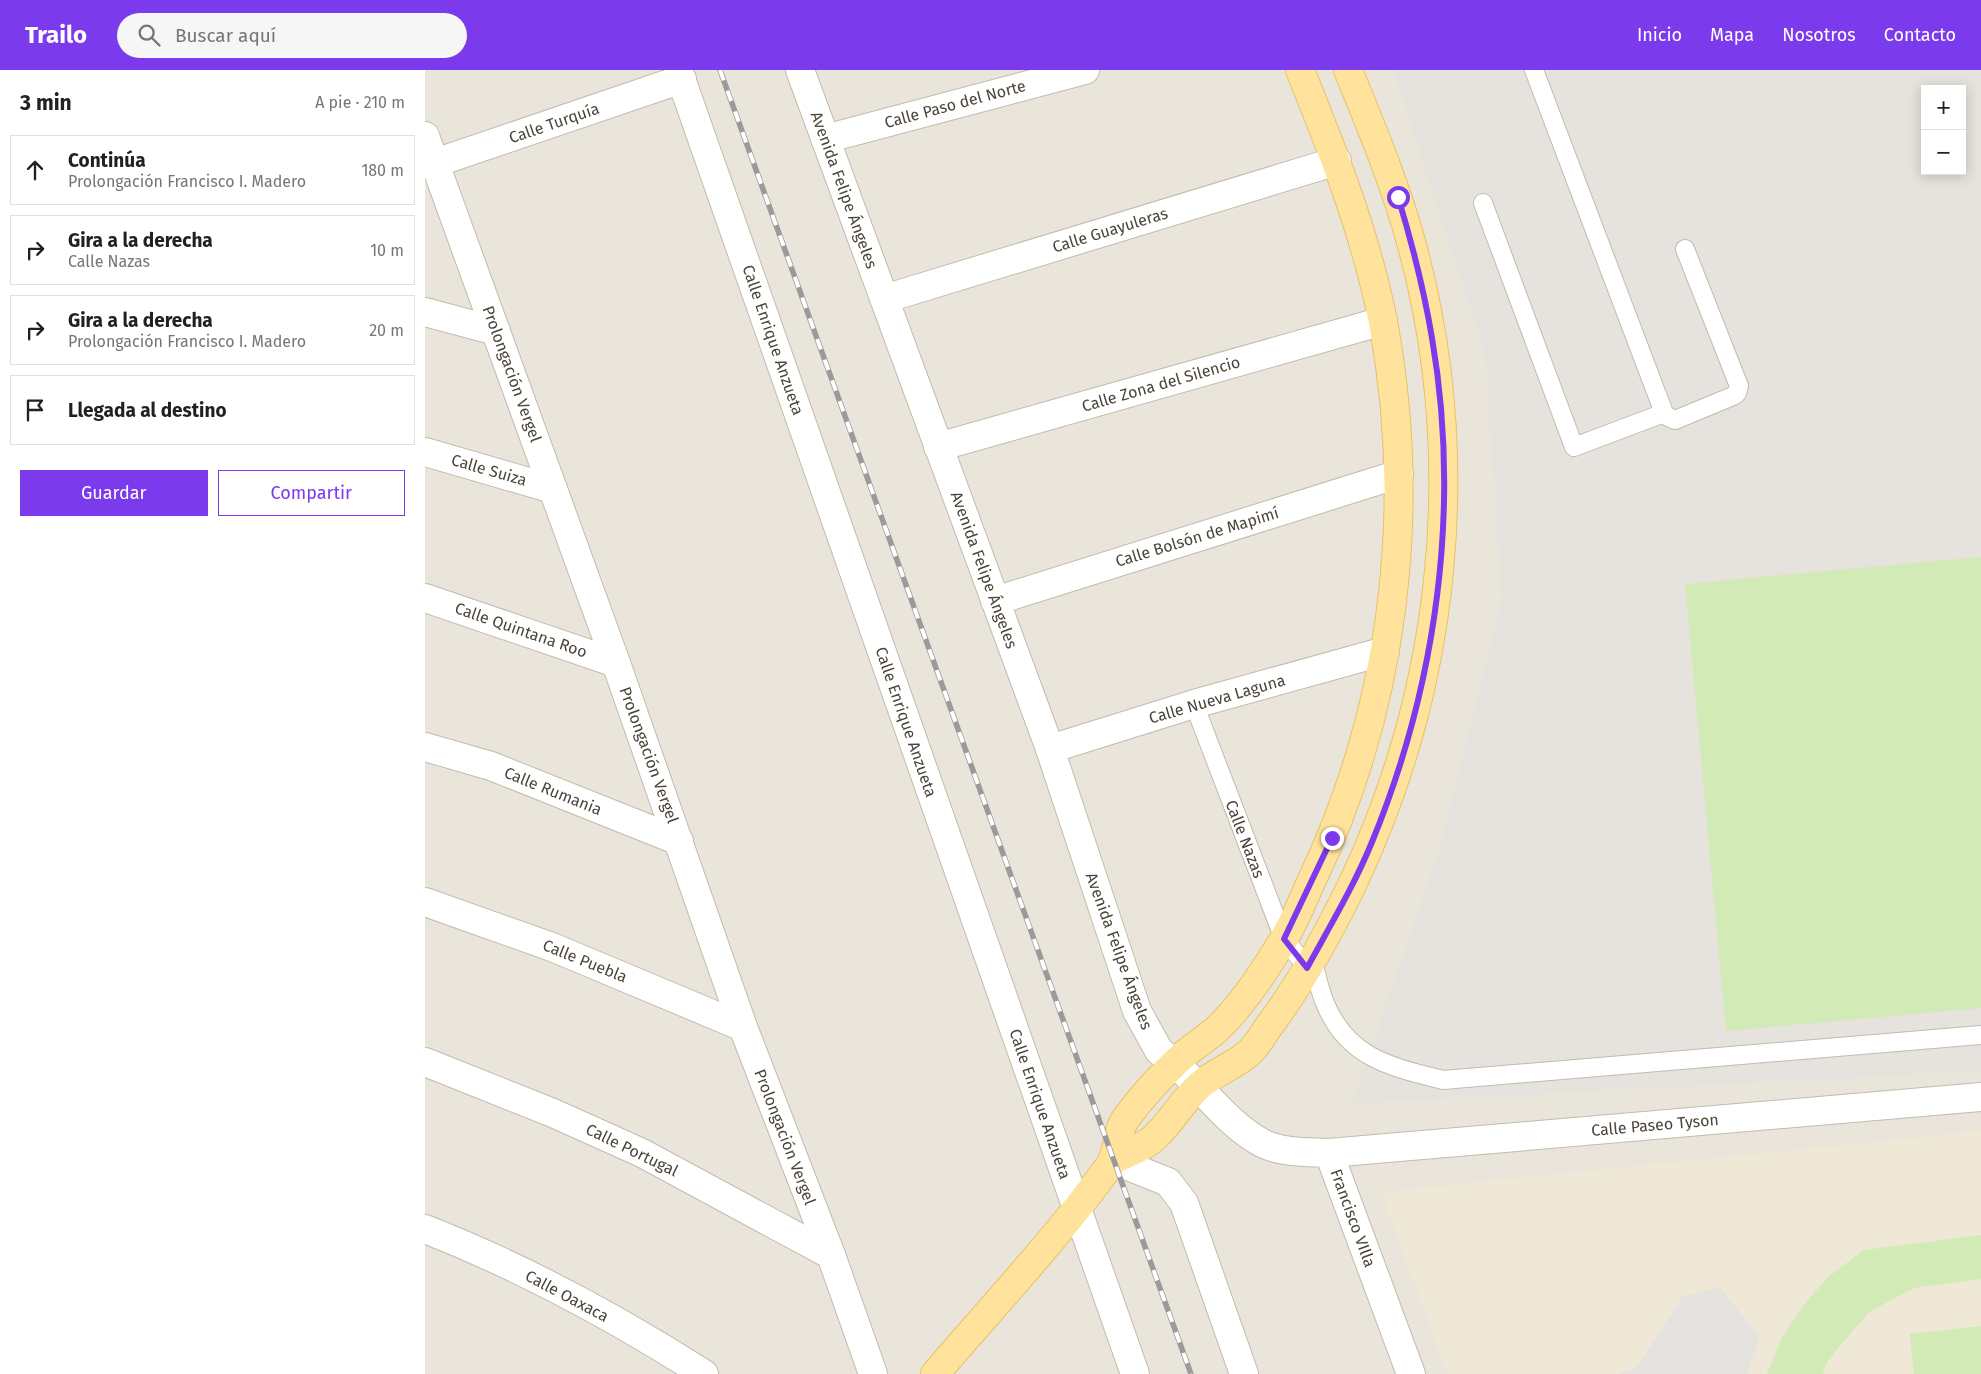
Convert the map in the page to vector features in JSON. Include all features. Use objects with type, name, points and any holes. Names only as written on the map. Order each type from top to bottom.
[{"type":"main road","points":[[935,1374],[1076,1208],[1113,1160],[1123,1120],[1175,1063],[1218,1028],[1252,987],[1284,939],[1332,838],[1352,783],[1369,725],[1385,651],[1395,571],[1399,474],[1397,431],[1383,322],[1361,231],[1337,161],[1301,70]]},
{"type":"main road","points":[[1113,1160],[1155,1138],[1199,1085],[1250,1052],[1284,1005],[1337,916],[1371,844],[1398,772],[1419,699],[1431,637],[1440,571],[1444,504],[1441,416],[1432,338],[1412,244],[1398,197],[1349,70]]},
{"type":"street","name":"Avenida Felipe Ángeles","points":[[800,70],[1050,749],[1137,1011],[1159,1051],[1175,1063]]},
{"type":"street","name":"Calle Paso del Norte","points":[[825,139],[1085,70]]},
{"type":"street","name":"Calle Turquía","points":[[430,162],[680,74]]},
{"type":"street","name":"Calle Enrique Anzueta","points":[[680,74],[1135,1374]]},
{"type":"street","name":"Prolongación Vergel","points":[[425,136],[430,162],[497,332],[616,663],[743,1027],[831,1255],[873,1374]]},
{"type":"street","name":"Calle Guayuleras","points":[[884,299],[1337,161]]},
{"type":"street","points":[[425,312],[497,332]]},
{"type":"street","name":"Calle Zona del Silencio","points":[[939,447],[1383,322]]},
{"type":"street","name":"Calle Suiza","points":[[425,452],[553,489]]},
{"type":"street","name":"Calle Bolsón de Mapimí","points":[[995,600],[1399,474]]},
{"type":"street","name":"Calle Quintana Roo","points":[[425,598],[616,663]]},
{"type":"street","name":"Calle Nueva Laguna","points":[[1050,749],[1194,704],[1385,651]]},
{"type":"street","name":"Calle Rumania","points":[[425,747],[491,766],[679,842]]},
{"type":"street","name":"Calle Puebla","points":[[425,902],[551,947],[743,1027]]},
{"type":"street","name":"Calle Portugal","points":[[425,1062],[553,1112],[642,1153],[831,1255]]},
{"type":"street","name":"Francisco VIlla","points":[[1175,1063],[1199,1085],[1238,1127],[1265,1144],[1299,1152],[1329,1153],[1411,1374]]},
{"type":"street","name":"Calle Paseo Tyson","points":[[1329,1153],[1981,1097]]},
{"type":"street","points":[[1113,1160],[1168,1182],[1184,1203],[1244,1374]]},
{"type":"street","name":"Calle Oaxaca","points":[[425,1229],[557,1289],[671,1353],[704,1374]]},
{"type":"lane","points":[[1534,70],[1664,413],[1668,417],[1680,419],[1733,396],[1738,390],[1738,382],[1685,249]]},
{"type":"lane","points":[[1483,204],[1574,447],[1664,413]]},
{"type":"lane","name":"Calle Nazas","points":[[1194,704],[1284,939],[1310,963]]},
{"type":"lane","points":[[1310,963],[1325,1004],[1340,1030],[1358,1050],[1390,1067],[1443,1080],[1981,1035]]},
{"type":"shaded area","points":[[425,70],[1981,70],[1981,1374],[425,1374]]},
{"type":"shaded area","points":[[1393,70],[1981,70],[1981,1071],[1353,1103],[1441,843],[1502,600],[1485,353]]},
{"type":"shaded area","points":[[1981,1131],[1981,1374],[1448,1374],[1381,1192]]},
{"type":"shaded area","points":[[1720,1287],[1759,1337],[1747,1374],[1618,1374],[1637,1367],[1683,1296]]},
{"type":"green space","points":[[1981,557],[1981,1008],[1726,1031],[1685,584]]},
{"type":"green space","points":[[1981,1235],[1981,1279],[1914,1288],[1869,1312],[1828,1360],[1823,1374],[1767,1374],[1782,1337],[1802,1307],[1828,1277],[1864,1250]]},
{"type":"green space","points":[[1981,1326],[1981,1374],[1914,1374],[1910,1334]]},
{"type":"railway","points":[[720,70],[1191,1374]]},
{"type":"route","points":[[1332,838],[1284,939],[1307,968],[1337,916],[1371,844],[1398,772],[1419,699],[1431,637],[1440,571],[1444,504],[1441,416],[1432,338],[1412,244],[1398,197]]}]
